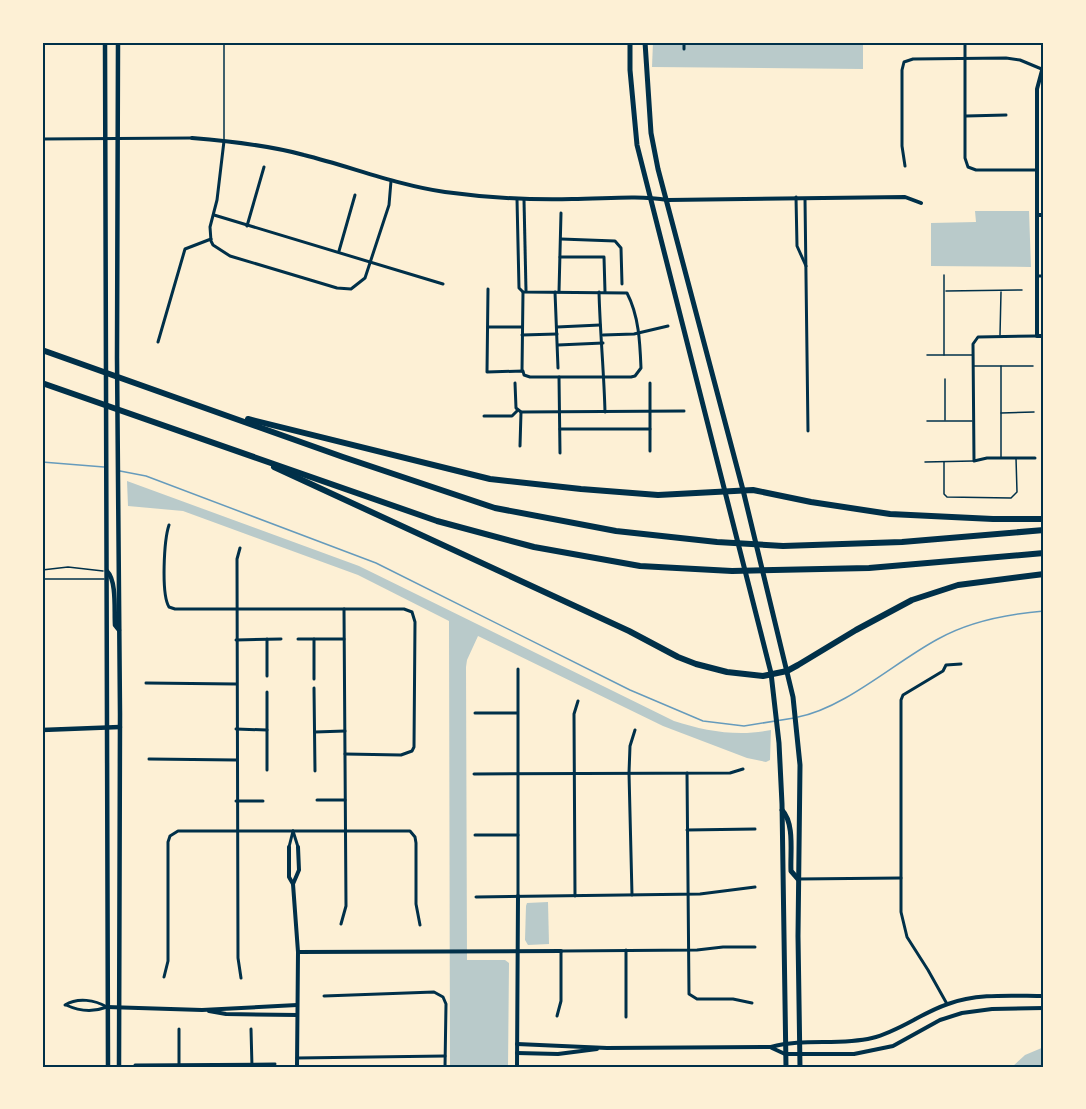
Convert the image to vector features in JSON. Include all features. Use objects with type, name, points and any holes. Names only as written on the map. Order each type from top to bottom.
[{"type":"highway","points":[[42,350],[342,458],[495,508],[616,531],[717,542],[783,546],[902,542],[1044,530]]},
{"type":"highway","points":[[42,383],[437,521],[534,547],[640,566],[732,571],[869,568],[1044,553]]},
{"type":"highway","points":[[219,412],[490,479],[658,495],[743,490],[890,514],[1044,519]]},
{"type":"highway","points":[[263,460],[284,473],[629,631],[678,657],[727,672],[759,676],[787,671],[912,600],[958,585],[1044,574]]},
{"type":"main road","points":[[105,42],[108,1067]]},
{"type":"main road","points":[[118,42],[119,1067]]},
{"type":"main road","points":[[630,42],[636,139],[771,673],[779,742],[782,810],[786,1067]]},
{"type":"main road","points":[[645,42],[651,134],[753,529],[793,697],[800,765],[798,879],[800,1067]]},
{"type":"main road","points":[[107,571],[113,583],[115,625],[119,630]]},
{"type":"main road","points":[[42,730],[120,727]]},
{"type":"main road","points":[[782,810],[790,823],[791,871],[798,879]]},
{"type":"street","points":[[684,42],[684,49]]},
{"type":"street","points":[[965,42],[965,158],[968,166],[976,170],[1036,170]]},
{"type":"street","points":[[905,166],[902,146],[902,65],[908,59],[1013,59],[1043,70]]},
{"type":"street","points":[[1037,336],[1037,89],[1044,63]]},
{"type":"street","points":[[966,116],[1006,115]]},
{"type":"street","points":[[42,139],[192,138],[224,141],[303,154],[391,181],[442,192],[524,200],[635,196],[668,200],[905,197],[921,203]]},
{"type":"street","points":[[224,141],[214,215],[210,227],[211,238],[217,249],[230,256],[338,288],[351,290],[365,279],[389,205],[391,181]]},
{"type":"street","points":[[247,226],[264,167]]},
{"type":"street","points":[[338,252],[355,195]]},
{"type":"street","points":[[796,197],[797,246],[806,268]]},
{"type":"street","points":[[805,197],[808,431]]},
{"type":"street","points":[[517,199],[523,290]]},
{"type":"street","points":[[522,371],[524,200]]},
{"type":"street","points":[[558,368],[556,327],[561,213]]},
{"type":"street","points":[[214,215],[443,284]]},
{"type":"street","points":[[1037,216],[1044,215]]},
{"type":"street","points":[[158,342],[185,249],[211,238]]},
{"type":"street","points":[[561,239],[615,241],[621,248],[622,284]]},
{"type":"street","points":[[560,257],[604,257],[605,292]]},
{"type":"street","points":[[1037,276],[1044,276]]},
{"type":"street","points":[[488,289],[487,372],[522,371],[530,377],[632,377],[639,372],[641,368],[638,333],[627,293],[523,290]]},
{"type":"street","points":[[599,292],[600,325],[603,335],[605,412]]},
{"type":"street","points":[[556,327],[600,325]]},
{"type":"street","points":[[603,335],[638,333],[668,326]]},
{"type":"street","points":[[488,327],[522,327]]},
{"type":"street","points":[[522,335],[557,334]]},
{"type":"street","points":[[1035,458],[974,461],[973,344],[976,339],[1000,336],[1044,336]]},
{"type":"street","points":[[558,345],[603,343]]},
{"type":"street","points":[[559,377],[560,453]]},
{"type":"street","points":[[515,383],[520,446]]},
{"type":"street","points":[[650,383],[650,451]]},
{"type":"street","points":[[483,416],[512,416],[519,412],[559,411],[684,411]]},
{"type":"street","points":[[560,429],[650,429]]},
{"type":"street","points":[[169,525],[165,554],[165,597],[169,607],[175,609],[404,609],[412,612],[415,622],[414,747],[412,751],[401,755],[345,754]]},
{"type":"street","points":[[240,548],[237,560],[236,609],[236,801],[238,958],[241,978]]},
{"type":"street","points":[[341,924],[346,906],[344,609]]},
{"type":"street","points":[[267,639],[267,676]]},
{"type":"street","points":[[236,640],[281,639]]},
{"type":"street","points":[[298,639],[344,639]]},
{"type":"street","points":[[314,639],[314,679]]},
{"type":"street","points":[[947,1004],[904,930],[901,912],[901,700],[903,695],[943,671],[946,665],[962,664]]},
{"type":"street","points":[[517,1067],[518,669]]},
{"type":"street","points":[[146,683],[236,684]]},
{"type":"street","points":[[314,688],[315,771]]},
{"type":"street","points":[[267,692],[267,770]]},
{"type":"street","points":[[575,896],[574,714],[578,701]]},
{"type":"street","points":[[475,712],[517,713]]},
{"type":"street","points":[[236,729],[267,730]]},
{"type":"street","points":[[632,895],[629,774],[630,746],[635,730]]},
{"type":"street","points":[[315,732],[345,731]]},
{"type":"street","points":[[148,759],[236,760]]},
{"type":"street","points":[[474,774],[730,773],[743,769]]},
{"type":"street","points":[[687,773],[688,989],[692,998],[733,999],[752,1003]]},
{"type":"street","points":[[317,800],[345,800]]},
{"type":"street","points":[[236,801],[263,801]]},
{"type":"street","points":[[687,830],[755,829]]},
{"type":"street","points":[[164,977],[168,961],[168,842],[173,833],[178,831],[406,831],[413,834],[416,843],[416,904],[420,925]]},
{"type":"street","points":[[293,831],[298,847],[299,870],[293,884]]},
{"type":"street","points":[[293,831],[288,856],[293,884],[298,952],[297,1067]]},
{"type":"street","points":[[475,836],[518,835]]},
{"type":"street","points":[[288,856],[298,856]]},
{"type":"street","points":[[798,879],[901,878]]},
{"type":"street","points":[[476,897],[687,894],[755,887]]},
{"type":"street","points":[[298,952],[687,950],[755,947]]},
{"type":"street","points":[[626,950],[626,1017]]},
{"type":"street","points":[[557,1016],[561,1001],[561,951]]},
{"type":"street","points":[[324,996],[434,992],[443,998],[446,1004],[445,1067]]},
{"type":"street","points":[[517,1044],[607,1048],[771,1047],[785,1043],[855,1041],[889,1033],[932,1010],[973,997],[1044,996]]},
{"type":"street","points":[[107,1007],[98,1011],[74,1009],[65,1005],[74,1000],[98,1002],[107,1007],[119,1008],[297,1015]]},
{"type":"street","points":[[202,1010],[236,1006],[297,1005]]},
{"type":"street","points":[[771,1047],[785,1054],[854,1054],[893,1046],[940,1020],[962,1013],[992,1009],[1044,1008]]},
{"type":"street","points":[[179,1029],[179,1065]]},
{"type":"street","points":[[251,1029],[252,1066]]},
{"type":"street","points":[[517,1053],[558,1054],[607,1048]]},
{"type":"street","points":[[297,1058],[445,1056]]},
{"type":"street","points":[[135,1065],[252,1066],[274,1064]]},
{"type":"lane","points":[[224,42],[224,141]]},
{"type":"lane","points":[[944,275],[945,355]]},
{"type":"lane","points":[[1000,290],[1000,336]]},
{"type":"lane","points":[[945,291],[1022,290]]},
{"type":"lane","points":[[927,355],[973,355]]},
{"type":"lane","points":[[973,366],[1033,366]]},
{"type":"lane","points":[[1000,366],[1001,458]]},
{"type":"lane","points":[[945,379],[945,421]]},
{"type":"lane","points":[[1000,413],[1034,412]]},
{"type":"lane","points":[[927,421],[973,421]]},
{"type":"lane","points":[[944,462],[944,494],[946,496],[1011,498],[1017,492],[1016,458]]},
{"type":"lane","points":[[925,462],[974,461]]},
{"type":"lane","points":[[42,570],[68,567],[107,571]]},
{"type":"lane","points":[[42,579],[107,579]]},
{"type":"shaded area","points":[[653,42],[863,42],[863,69],[652,67]]},
{"type":"shaded area","points":[[975,211],[1029,211],[1031,267],[931,266],[931,223],[976,222]]},
{"type":"shaded area","points":[[127,481],[359,566],[674,721],[722,732],[746,733],[771,730],[770,760],[766,762],[747,758],[663,726],[478,636],[466,667],[467,960],[505,960],[509,963],[508,1067],[450,1067],[449,621],[358,575],[183,511],[128,506]]},
{"type":"shaded area","points":[[548,902],[549,944],[528,945],[525,940],[527,903]]},
{"type":"shaded area","points":[[1044,1047],[1044,1067],[1012,1067],[1025,1055]]},
{"type":"waterway","points":[[42,462],[104,467]]},
{"type":"waterway","points":[[120,471],[146,476],[376,563],[630,690],[703,721],[744,726],[794,718]]},
{"type":"waterway","points":[[798,717],[834,704],[938,639],[963,627],[990,619],[1044,611]]}]
